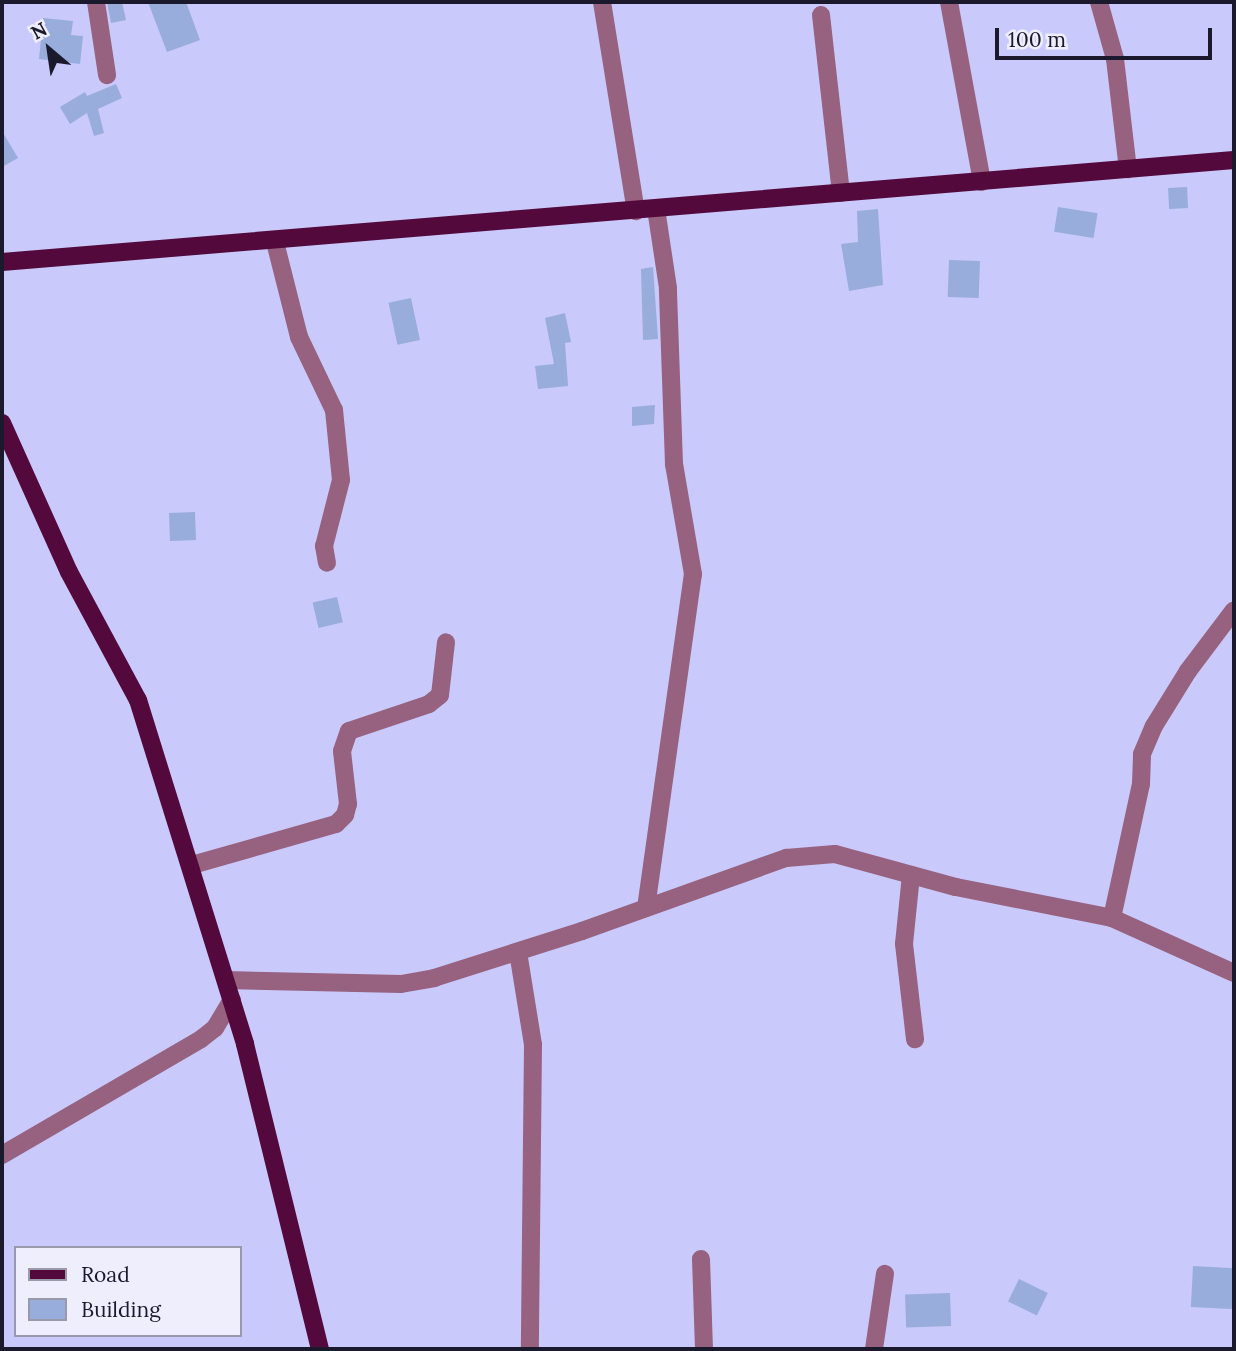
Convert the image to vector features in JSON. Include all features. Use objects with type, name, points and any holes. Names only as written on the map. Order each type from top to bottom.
[{"type":"main road","points":[[2,262],[275,242],[1234,160]]},
{"type":"main road","points":[[2,423],[69,572],[138,700],[232,999],[320,1349]]},
{"type":"street","points":[[96,2],[107,75]]},
{"type":"street","points":[[602,2],[636,211]]},
{"type":"street","points":[[949,2],[982,182]]},
{"type":"street","points":[[1098,2],[1115,59],[1128,169]]},
{"type":"street","points":[[821,15],[841,193]]},
{"type":"street","points":[[646,908],[694,574],[674,464],[668,288],[656,209]]},
{"type":"street","points":[[275,242],[299,337],[334,411],[341,480],[324,546],[327,563]]},
{"type":"street","points":[[1112,918],[1141,785],[1142,754],[1154,726],[1188,671],[1234,610]]},
{"type":"street","points":[[192,865],[336,824],[348,804],[343,740],[349,731],[364,723],[429,704],[440,695],[446,642]]},
{"type":"street","points":[[226,980],[401,984],[518,953],[801,855],[835,854],[911,875],[1112,918],[1234,973]]},
{"type":"street","points":[[911,875],[904,944],[915,1039]]},
{"type":"street","points":[[518,953],[533,1045],[530,1349]]},
{"type":"street","points":[[2,1155],[201,1039],[215,1028],[232,999]]},
{"type":"street","points":[[701,1258],[704,1349]]},
{"type":"street","points":[[873,1349],[885,1274]]},
{"type":"building","points":[[107,2],[122,2],[126,20],[111,23]]},
{"type":"building","points":[[148,2],[186,2],[200,40],[167,52]]},
{"type":"building","points":[[43,18],[73,21],[71,35],[83,36],[80,64],[39,59]]},
{"type":"building","points":[[116,84],[122,98],[98,109],[104,133],[94,136],[87,113],[70,124],[60,107],[85,92],[87,96]]},
{"type":"building","points":[[2,131],[18,158],[2,167]]},
{"type":"building","points":[[1187,187],[1188,208],[1169,209],[1168,188]]},
{"type":"building","points":[[1058,207],[1098,213],[1094,238],[1054,232]]},
{"type":"building","points":[[878,209],[883,285],[849,291],[841,244],[858,242],[857,211]]},
{"type":"building","points":[[949,260],[980,261],[979,298],[948,297]]},
{"type":"building","points":[[653,267],[658,339],[643,340],[641,269]]},
{"type":"building","points":[[411,298],[420,340],[397,345],[389,303]]},
{"type":"building","points":[[565,313],[571,342],[565,343],[568,386],[538,389],[535,366],[554,364],[545,318]]},
{"type":"building","points":[[655,405],[654,424],[632,426],[632,407]]},
{"type":"building","points":[[195,512],[196,540],[170,541],[169,513]]},
{"type":"building","points":[[337,597],[343,622],[318,628],[313,603]]},
{"type":"building","points":[[1193,1266],[1234,1268],[1232,1309],[1191,1307]]},
{"type":"building","points":[[1019,1279],[1048,1293],[1037,1315],[1008,1301]]},
{"type":"building","points":[[950,1293],[951,1326],[906,1328],[905,1295]]}]
